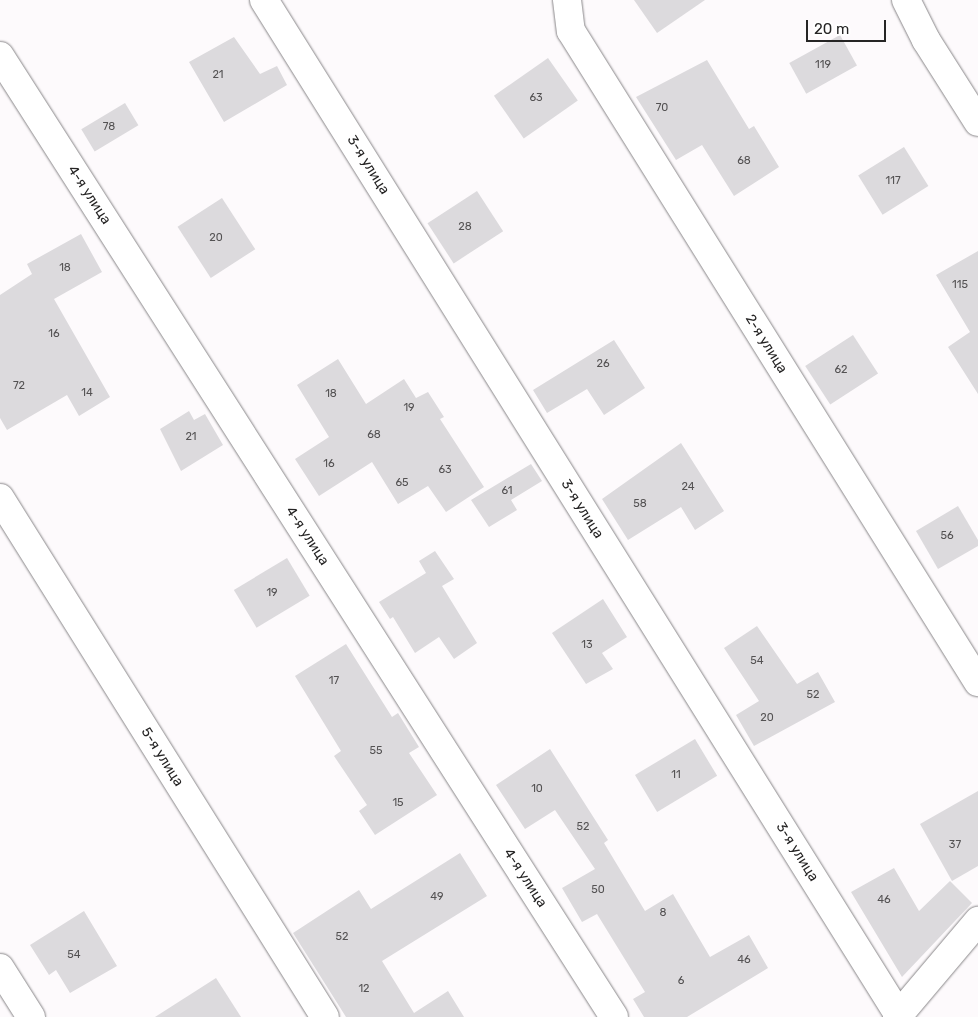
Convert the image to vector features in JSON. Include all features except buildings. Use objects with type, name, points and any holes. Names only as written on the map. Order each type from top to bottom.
[{"type":"street","name":"3-я улица","points":[[264,0],[899,1016]]},
{"type":"street","name":"2-я улица","points":[[568,0],[570,31],[978,682]]},
{"type":"street","points":[[906,0],[926,40],[975,110]]},
{"type":"street","name":"4-я улица","points":[[0,56],[614,1017]]},
{"type":"street","name":"5-я улица","points":[[0,498],[325,1017]]},
{"type":"street","points":[[899,1016],[978,921]]},
{"type":"street","points":[[0,968],[31,1017]]}]
